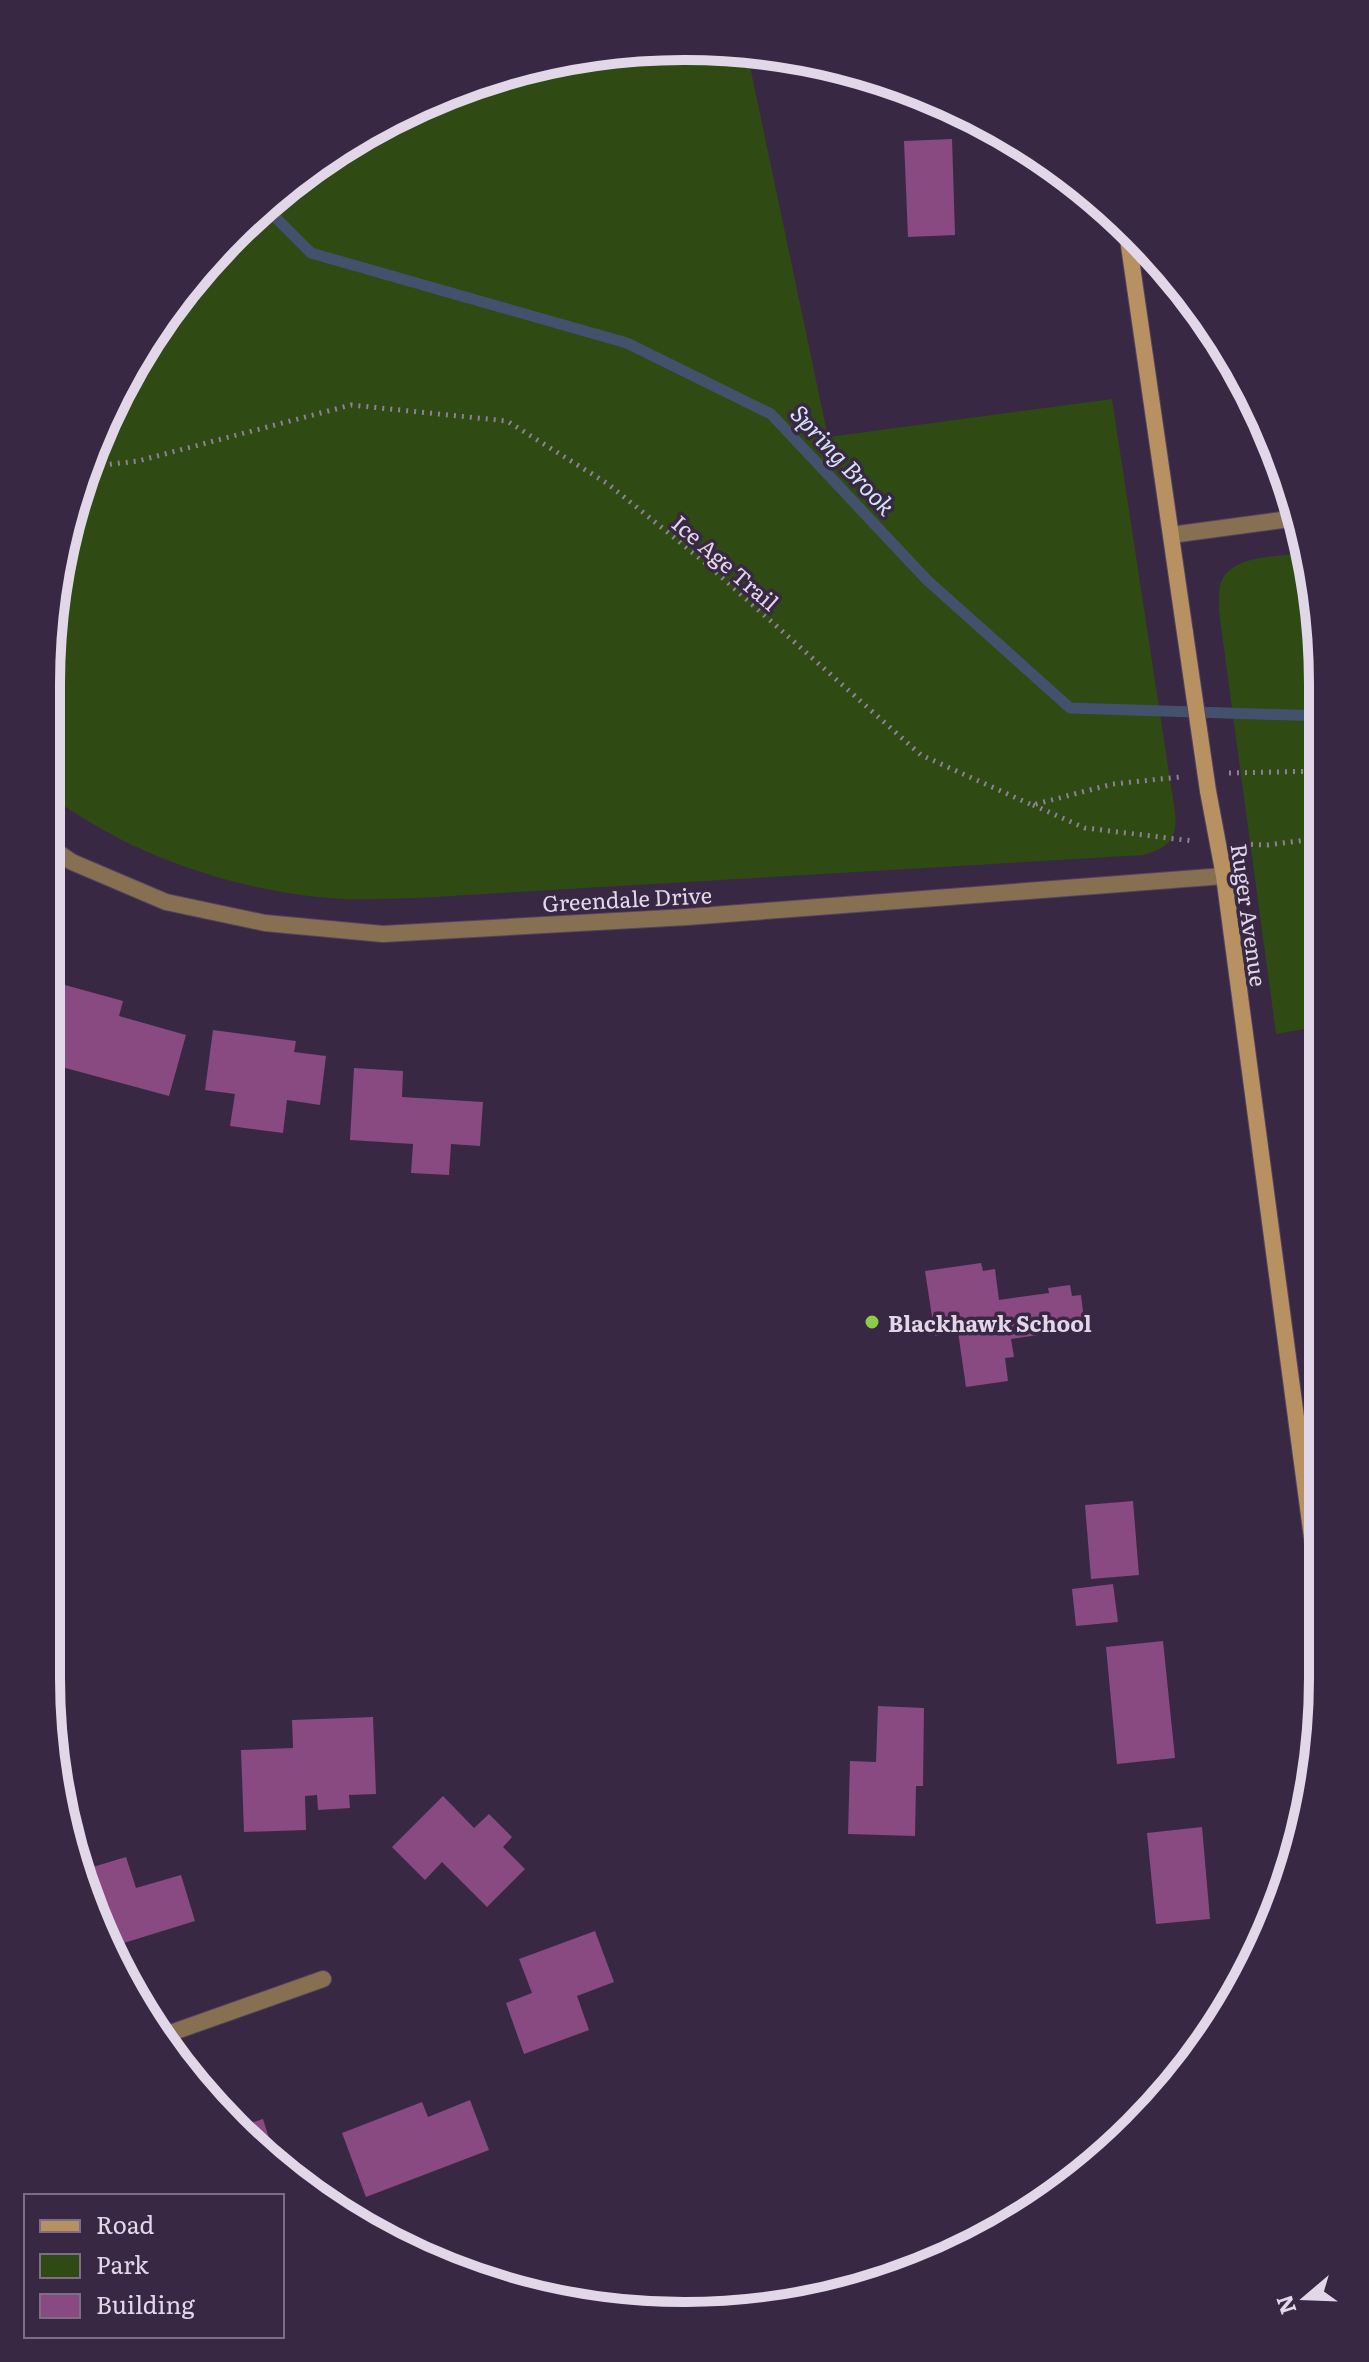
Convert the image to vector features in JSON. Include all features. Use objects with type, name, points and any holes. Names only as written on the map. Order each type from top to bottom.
[{"type":"street","name":"Ruger Avenue","points":[[1129,246],[1208,791],[1224,876],[1309,1515]]},
{"type":"street","points":[[1171,535],[1287,519]]},
{"type":"street","name":"Greendale Drive","points":[[60,854],[72,862],[166,902],[265,923],[383,934],[687,917],[1224,876]]},
{"type":"street","points":[[171,2033],[323,1979]]},
{"type":"path","name":"Ice Age Trail","points":[[100,465],[138,461],[351,405],[507,421],[608,484],[708,565],[921,755],[1085,828],[1218,844],[1267,845],[1309,840]]},
{"type":"path","points":[[1221,774],[1309,771]]},
{"type":"path","points":[[1032,805],[1113,784],[1191,776]]},
{"type":"green space","points":[[684,60],[749,63],[828,437],[1112,399],[1175,812],[1173,836],[1159,849],[1143,855],[417,898],[344,899],[292,894],[241,884],[191,869],[143,850],[60,803],[60,684],[65,603],[81,523],[93,484],[124,408],[189,304],[243,243],[273,215],[338,165],[408,124],[446,108],[523,81],[603,65]]},
{"type":"green space","points":[[1295,554],[1304,603],[1309,684],[1309,1028],[1276,1034],[1219,612],[1220,586],[1232,568],[1268,557]]},
{"type":"building","points":[[952,139],[955,235],[908,237],[904,141]]},
{"type":"building","points":[[65,985],[123,1001],[119,1016],[186,1035],[169,1096],[60,1067],[60,1004]]},
{"type":"building","points":[[213,1030],[296,1041],[294,1052],[326,1056],[320,1105],[287,1100],[283,1133],[230,1126],[235,1094],[205,1090]]},
{"type":"building","points":[[354,1068],[403,1071],[402,1097],[483,1102],[480,1146],[451,1144],[449,1175],[411,1173],[413,1144],[350,1140]]},
{"type":"building","points":[[981,1263],[983,1271],[995,1269],[999,1300],[1049,1293],[1048,1288],[1070,1285],[1072,1296],[1081,1295],[1085,1328],[1011,1339],[1014,1357],[1005,1358],[1008,1381],[966,1387],[958,1332],[935,1336],[925,1271]]},
{"type":"building","points":[[1133,1501],[1139,1575],[1091,1579],[1085,1505]]},
{"type":"building","points":[[1113,1584],[1118,1622],[1076,1626],[1072,1589]]},
{"type":"building","points":[[1163,1641],[1175,1758],[1117,1764],[1106,1647]]},
{"type":"building","points":[[878,1706],[924,1708],[923,1786],[916,1786],[915,1836],[848,1834],[850,1761],[876,1762]]},
{"type":"building","points":[[373,1717],[376,1794],[349,1795],[350,1808],[318,1810],[317,1795],[305,1796],[306,1830],[244,1832],[241,1750],[293,1748],[292,1720]]},
{"type":"building","points":[[443,1796],[474,1828],[489,1814],[512,1837],[503,1847],[525,1869],[487,1907],[442,1862],[425,1880],[392,1847]]},
{"type":"building","points":[[1202,1827],[1210,1919],[1156,1924],[1147,1833]]},
{"type":"building","points":[[126,1857],[136,1888],[181,1875],[195,1921],[120,1944],[90,1868]]},
{"type":"building","points":[[595,1931],[614,1982],[577,1996],[589,2030],[524,2054],[506,2003],[532,1993],[519,1959]]},
{"type":"building","points":[[470,2100],[489,2150],[366,2197],[342,2133],[422,2102],[428,2117]]},
{"type":"building","points":[[263,2119],[271,2145],[248,2124]]},
{"type":"waterway","name":"Spring Brook","points":[[273,215],[311,253],[627,343],[771,414],[927,580],[1070,708],[1309,716]]},
{"type":"place","name":"Blackhawk School","points":[[872,1322]]}]
